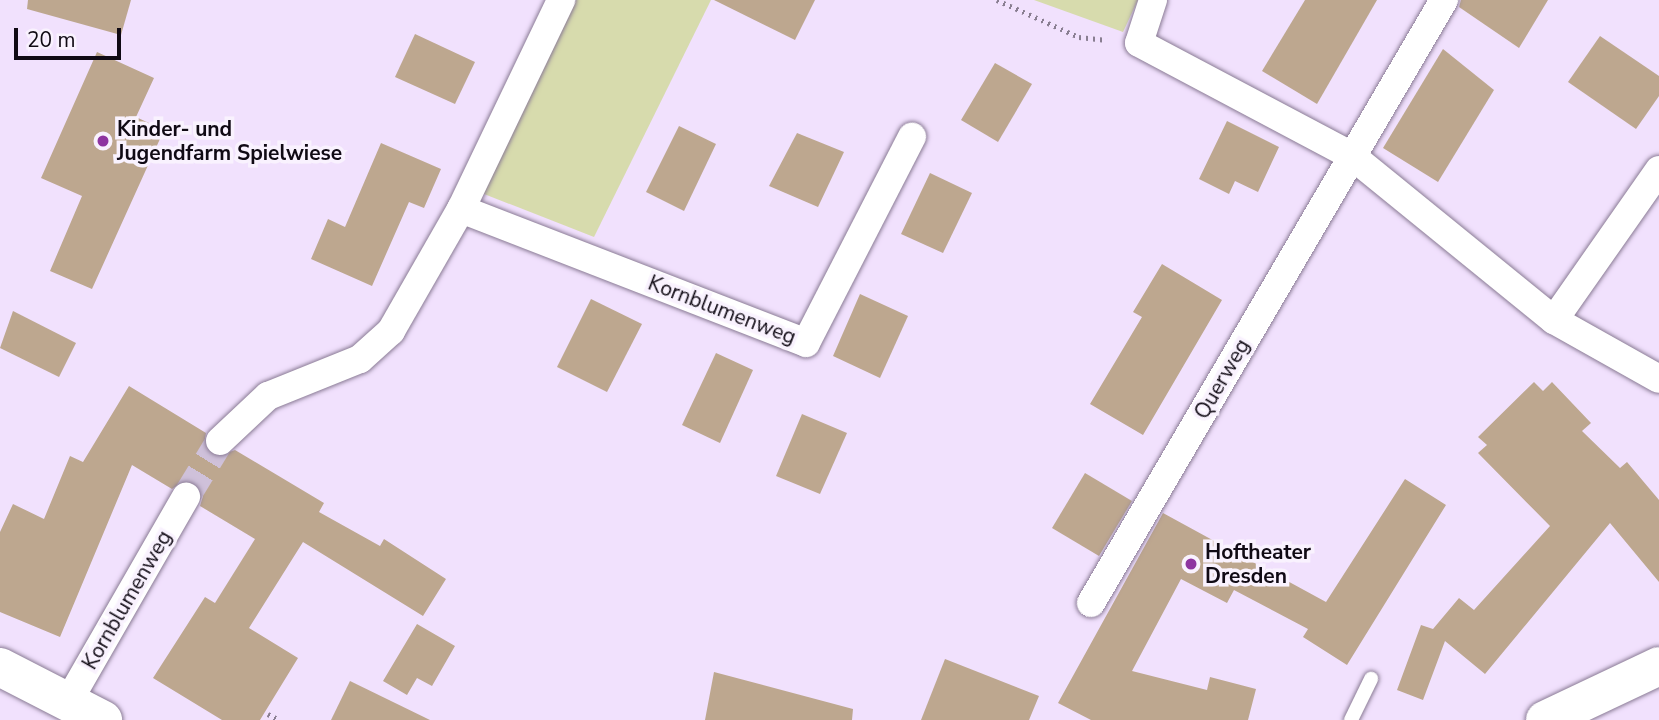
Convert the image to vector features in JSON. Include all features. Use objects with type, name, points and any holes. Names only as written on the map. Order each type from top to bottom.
[{"type":"street","points":[[220,441],[268,396],[360,359],[391,331],[461,209],[561,0]]},
{"type":"street","points":[[1153,0],[1139,43],[1352,156],[1554,320],[1659,379]]},
{"type":"street","name":"Querweg","points":[[1091,603],[1444,0]]},
{"type":"street","name":"Kornblumenweg","points":[[461,209],[806,342],[912,137]]},
{"type":"street","points":[[1554,320],[1659,170]]},
{"type":"street","name":"Kornblumenweg","points":[[68,702],[186,498]]},
{"type":"street","points":[[1545,720],[1659,666]]},
{"type":"street","points":[[0,667],[103,720]]},
{"type":"lane","points":[[1351,720],[1371,679]]},
{"type":"path","points":[[997,0],[1079,37],[1139,43]]},
{"type":"path","points":[[268,714],[279,720]]},
{"type":"green space","points":[[576,0],[711,0],[594,237],[479,192]]},
{"type":"green space","points":[[1034,0],[1138,0],[1123,32]]},
{"type":"building","points":[[28,0],[131,0],[121,35],[27,9]]},
{"type":"building","points":[[714,0],[815,0],[795,40]]},
{"type":"building","points":[[1305,0],[1377,0],[1317,104],[1262,71]]},
{"type":"building","points":[[1461,0],[1548,0],[1519,48],[1459,7]]},
{"type":"building","points":[[415,34],[475,62],[455,104],[395,77]]},
{"type":"building","points":[[1600,36],[1659,76],[1659,96],[1636,129],[1568,82]]},
{"type":"building","points":[[1443,49],[1494,90],[1438,182],[1383,148]]},
{"type":"building","points":[[97,52],[154,78],[136,117],[164,130],[92,289],[50,271],[82,196],[41,178]]},
{"type":"building","points":[[995,63],[1032,84],[998,142],[961,120]]},
{"type":"building","points":[[1227,121],[1279,147],[1258,192],[1235,181],[1229,194],[1199,179]]},
{"type":"building","points":[[679,126],[716,144],[684,211],[646,192]]},
{"type":"building","points":[[797,133],[844,152],[818,207],[769,186]]},
{"type":"building","points":[[381,143],[441,169],[424,208],[409,202],[372,286],[311,259],[328,219],[345,227]]},
{"type":"building","points":[[930,173],[972,193],[943,253],[901,234]]},
{"type":"building","points":[[1162,264],[1222,300],[1143,435],[1090,404],[1142,317],[1133,312]]},
{"type":"building","points":[[860,294],[908,316],[880,378],[833,356]]},
{"type":"building","points":[[591,299],[642,324],[607,392],[557,367]]},
{"type":"building","points":[[13,311],[76,343],[59,377],[0,348]]},
{"type":"building","points":[[716,353],[753,370],[720,443],[682,425]]},
{"type":"building","points":[[1534,382],[1543,391],[1552,382],[1591,423],[1582,431],[1620,468],[1627,462],[1659,500],[1659,582],[1610,523],[1485,674],[1445,641],[1423,700],[1397,690],[1421,625],[1433,629],[1459,598],[1474,610],[1550,526],[1478,453],[1487,445],[1478,437]]},
{"type":"building","points":[[129,386],[206,433],[204,445],[215,457],[235,450],[324,503],[319,512],[380,546],[384,539],[446,579],[423,616],[303,542],[249,628],[298,658],[260,720],[222,720],[153,678],[205,597],[215,603],[255,539],[200,506],[203,496],[195,483],[185,480],[172,489],[132,465],[60,637],[0,612],[0,532],[13,504],[44,519],[70,456],[83,462]]},
{"type":"building","points":[[802,414],[847,433],[820,494],[776,476]]},
{"type":"building","points":[[1085,473],[1132,501],[1099,556],[1052,528]]},
{"type":"building","points":[[1405,479],[1446,505],[1347,665],[1303,637],[1308,629],[1234,590],[1227,603],[1181,579],[1132,671],[1207,690],[1210,677],[1256,689],[1248,720],[1091,720],[1058,703],[1163,513],[1326,602]]},
{"type":"building","points":[[417,624],[455,646],[432,686],[417,678],[407,695],[383,681]]},
{"type":"building","points":[[945,659],[1039,696],[1029,720],[921,720]]},
{"type":"building","points":[[714,672],[853,709],[852,720],[705,720]]},
{"type":"building","points":[[350,681],[430,720],[331,720]]},
{"type":"tunnel","points":[[186,497],[220,441]]},
{"type":"place","name":"Kinder- und Jugendfarm Spielwiese","points":[[103,141]]},
{"type":"place","name":"Hoftheater Dresden","points":[[1191,564]]}]
